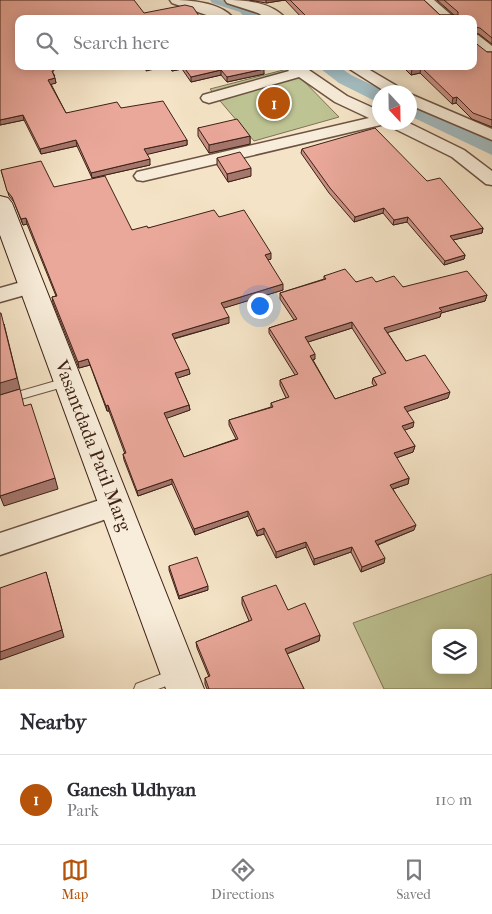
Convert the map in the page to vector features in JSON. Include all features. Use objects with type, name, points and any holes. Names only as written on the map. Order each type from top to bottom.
[{"type":"street","points":[[177,0],[221,15]]},
{"type":"street","points":[[232,0],[263,10],[272,15]]},
{"type":"street","points":[[426,0],[444,15]]},
{"type":"street","points":[[482,41],[492,53]]},
{"type":"street","points":[[209,98],[294,70]]},
{"type":"street","points":[[298,70],[341,99],[372,115]]},
{"type":"street","points":[[359,70],[384,85]]},
{"type":"street","points":[[417,102],[492,135]]},
{"type":"street","points":[[143,176],[372,121]]},
{"type":"street","points":[[410,130],[449,147],[490,175]]},
{"type":"street","name":"Vasantdada Patil Marg","points":[[0,203],[182,681]]},
{"type":"street","points":[[0,295],[32,286]]},
{"type":"street","points":[[0,544],[115,506]]},
{"type":"lane","points":[[0,401],[68,381]]},
{"type":"lane","points":[[141,689],[182,681]]},
{"type":"green space","points":[[283,70],[293,70],[339,117],[254,141],[210,89]]},
{"type":"green space","points":[[492,574],[492,689],[384,689],[353,623]]},
{"type":"building","points":[[0,0],[134,0],[144,13],[185,5],[193,7],[198,15],[15,15],[15,70],[54,70],[52,71],[55,78],[48,80],[66,113],[117,102],[121,108],[163,101],[187,140],[144,149],[150,159],[91,173],[76,140],[40,149],[23,115],[0,120]]},
{"type":"building","points":[[290,0],[424,0],[440,15],[305,15]]},
{"type":"building","points":[[444,0],[492,0],[492,38],[477,28],[477,15],[458,15],[458,12]]},
{"type":"building","points":[[477,44],[487,52],[492,52],[492,120],[473,113],[457,97],[453,98],[424,70],[477,70]]},
{"type":"building","points":[[186,70],[221,70],[191,77]]},
{"type":"building","points":[[221,70],[259,70],[227,77]]},
{"type":"building","points":[[237,119],[250,136],[209,145],[198,128]]},
{"type":"building","points":[[372,129],[377,130],[427,181],[440,178],[483,228],[450,236],[465,255],[445,261],[408,217],[394,220],[384,208],[355,217],[330,188],[302,149]]},
{"type":"building","points":[[240,152],[251,168],[227,174],[217,158]]},
{"type":"building","points":[[41,161],[54,187],[105,176],[132,230],[147,226],[148,228],[214,210],[219,217],[244,210],[271,253],[265,255],[283,284],[221,303],[229,317],[172,334],[189,369],[175,373],[189,405],[164,413],[184,457],[238,439],[229,420],[273,407],[271,403],[289,397],[280,380],[298,374],[269,328],[297,319],[280,293],[326,279],[324,276],[345,269],[356,282],[372,277],[376,282],[394,276],[403,287],[467,271],[487,295],[439,308],[442,311],[384,328],[406,361],[425,355],[450,392],[404,407],[414,422],[402,426],[415,446],[394,453],[409,478],[390,485],[416,525],[375,541],[385,558],[362,567],[352,547],[314,559],[306,542],[276,552],[264,528],[257,531],[248,511],[194,529],[172,479],[137,491],[123,454],[126,453],[108,405],[106,406],[88,359],[78,362],[52,297],[57,296],[26,218],[21,219],[12,197],[7,191],[1,170]],"holes":[[[352,322],[386,373],[373,378],[377,385],[335,399],[310,356],[315,354],[305,337]]]},
{"type":"building","points":[[0,313],[17,378],[0,383]]},
{"type":"building","points":[[20,389],[24,406],[31,404],[55,478],[0,496],[0,395]]},
{"type":"building","points":[[197,557],[208,586],[179,596],[169,566]]},
{"type":"building","points":[[46,572],[62,630],[0,652],[0,588]]},
{"type":"building","points":[[276,585],[288,610],[305,603],[320,635],[285,649],[304,689],[209,689],[205,678],[210,676],[196,642],[252,620],[242,597]]},
{"type":"waterway","points":[[218,0],[246,9],[252,15]]},
{"type":"waterway","points":[[332,70],[345,79],[372,92]]},
{"type":"waterway","points":[[417,112],[492,149]]},
{"type":"place","name":"Ganesh Udhyan","points":[[274,103]]}]
